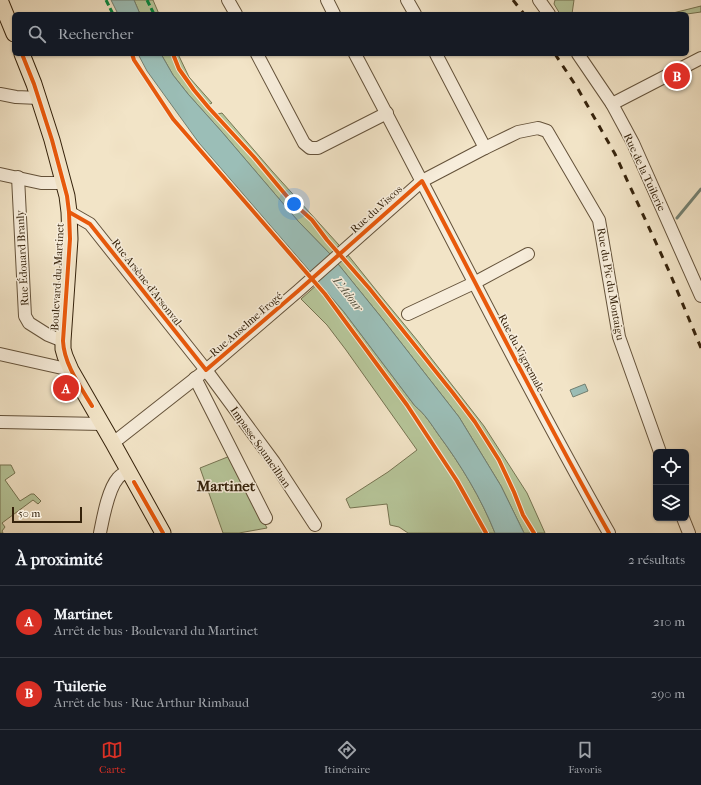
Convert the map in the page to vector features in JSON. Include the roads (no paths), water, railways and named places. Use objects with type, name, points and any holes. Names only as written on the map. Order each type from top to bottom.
[{"type":"main road","points":[[0,0],[12,29]]},
{"type":"main road","name":"Boulevard du Martinet","points":[[23,56],[39,98],[67,196],[70,238],[63,341],[65,356],[71,370],[113,442],[162,533]]},
{"type":"street","points":[[228,0],[235,12]]},
{"type":"street","points":[[327,0],[333,12]]},
{"type":"street","points":[[407,0],[414,12]]},
{"type":"street","points":[[539,0],[548,12]]},
{"type":"street","points":[[258,56],[304,143],[310,148],[318,148],[387,113]]},
{"type":"street","name":"Rue du Vignemale","points":[[356,56],[573,470],[609,533]]},
{"type":"street","points":[[437,56],[484,148]]},
{"type":"street","name":"Rue de la Tuilerie","points":[[579,56],[612,104],[633,143],[701,296]]},
{"type":"street","points":[[612,104],[701,58]]},
{"type":"street","points":[[0,94],[16,97],[39,98]]},
{"type":"street","name":"Rue du Pic du Montaigu","points":[[518,132],[538,128],[547,131],[599,220],[619,337],[659,449]]},
{"type":"street","name":"Rue du Viscos","points":[[298,291],[422,181],[484,148],[518,132]]},
{"type":"street","points":[[0,174],[40,183],[63,182]]},
{"type":"street","name":"Rue Édouard Branly","points":[[18,177],[25,316],[29,323],[48,335],[63,341]]},
{"type":"street","name":"Rue Arsène d'Arsonval","points":[[69,212],[90,224],[206,370]]},
{"type":"street","points":[[408,314],[474,283],[528,254]]},
{"type":"street","name":"Rue Anselme Frogé","points":[[113,442],[206,370],[298,291]]},
{"type":"street","points":[[0,354],[71,370]]},
{"type":"street","name":"Impasse Soumeilhan","points":[[206,370],[274,462],[315,525]]},
{"type":"street","points":[[195,378],[266,518]]},
{"type":"street","points":[[0,422],[102,424]]},
{"type":"street","points":[[100,533],[114,484],[119,476],[128,471]]},
{"type":"street","points":[[684,521],[689,533]]},
{"type":"water","points":[[111,0],[134,0],[139,12],[117,12]]},
{"type":"water","name":"L'Adour","points":[[139,56],[162,56],[173,75],[188,94],[298,221],[330,254],[459,417],[501,486],[524,533],[495,533],[470,482],[428,419],[415,406],[344,312],[199,143],[147,71]]},
{"type":"water","points":[[585,384],[588,391],[573,397],[570,390]]},
{"type":"waterway","points":[[677,218],[701,189]]},
{"type":"railway","points":[[513,0],[522,12]]},
{"type":"railway","points":[[556,56],[578,89],[615,154],[669,271],[701,348]]},
{"type":"place","name":"Tuilerie","points":[[677,76]]},
{"type":"place","name":"Martinet","points":[[66,388]]},
{"type":"district","name":"Martinet","points":[[226,486]]}]
